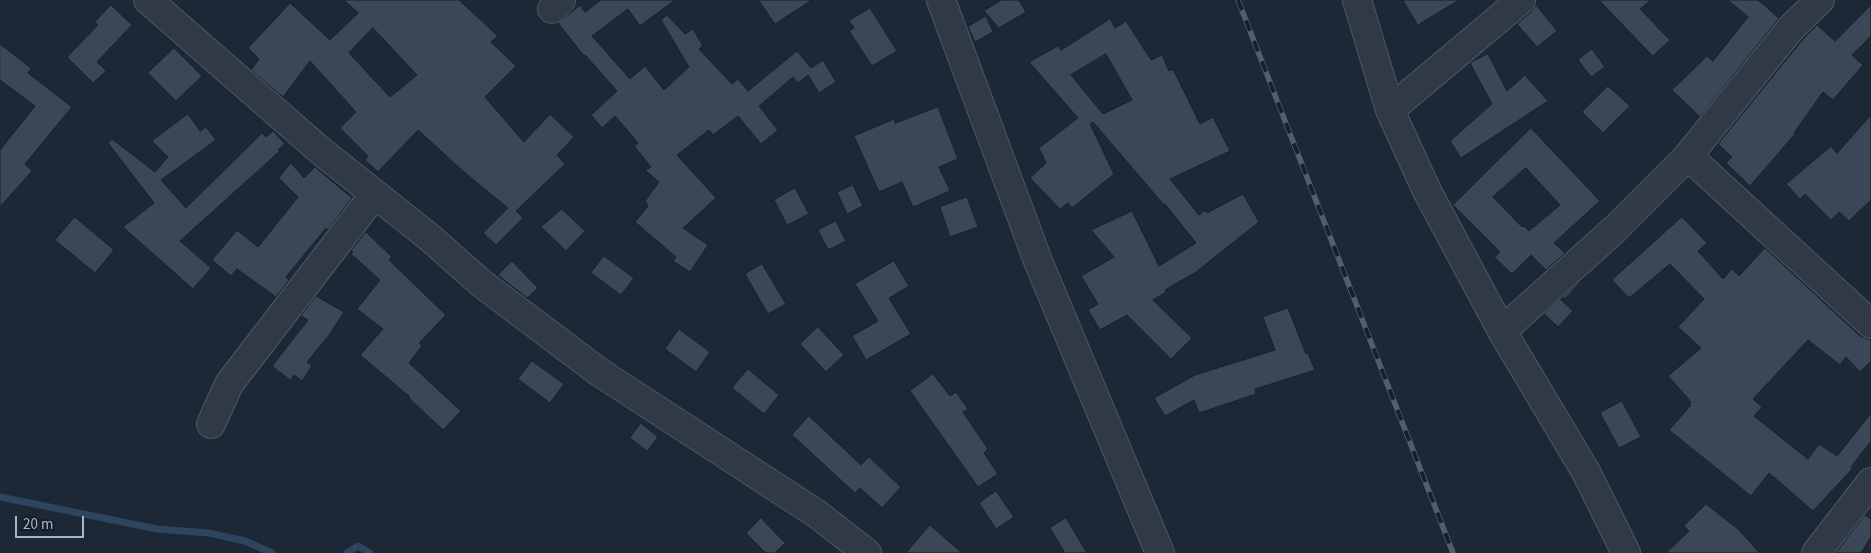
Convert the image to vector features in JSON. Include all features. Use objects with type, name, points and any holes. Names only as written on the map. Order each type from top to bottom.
[{"type":"street","points":[[148,0],[322,152],[429,237],[481,283],[599,372],[816,514],[867,553]]},
{"type":"street","points":[[941,0],[1038,261],[1160,553]]},
{"type":"street","points":[[1357,0],[1390,110],[1427,191],[1502,331],[1586,472],[1626,553]]},
{"type":"street","points":[[1390,110],[1521,0]]},
{"type":"street","points":[[1502,331],[1615,229],[1688,156],[1791,28],[1820,0]]},
{"type":"street","points":[[1688,156],[1871,324]]},
{"type":"street","points":[[211,424],[229,384],[374,195]]},
{"type":"street","points":[[1816,553],[1871,482]]},
{"type":"building","points":[[344,0],[459,0],[498,36],[491,42],[516,66],[485,97],[524,142],[550,114],[574,137],[557,155],[565,164],[516,211],[523,218],[496,245],[483,233],[508,208],[464,172],[418,130],[378,172],[365,160],[368,156],[340,128],[356,112],[310,61],[283,97],[251,70],[259,59],[248,48],[290,3],[330,40],[358,13]],"holes":[[[373,28],[417,75],[390,97],[349,53]]]},
{"type":"building","points":[[601,0],[675,0],[640,26],[628,9],[592,36],[630,79],[645,66],[664,90],[689,67],[661,20],[667,15],[685,34],[693,29],[703,46],[699,49],[732,84],[738,79],[748,91],[797,51],[811,68],[823,60],[836,82],[819,93],[808,75],[798,83],[793,77],[759,106],[778,130],[761,144],[738,116],[713,135],[709,130],[677,155],[716,198],[683,228],[708,245],[690,272],[673,261],[676,257],[635,222],[648,206],[645,201],[659,182],[645,170],[651,167],[634,146],[638,143],[615,116],[602,128],[591,115],[617,91],[584,56],[558,23],[580,5],[585,12]]},
{"type":"building","points":[[759,0],[812,0],[775,24]]},
{"type":"building","points":[[1002,0],[1019,0],[1026,12],[999,28],[984,11]]},
{"type":"building","points":[[1403,0],[1459,0],[1418,25]]},
{"type":"building","points":[[1599,0],[1651,0],[1640,9],[1670,40],[1653,56]]},
{"type":"building","points":[[1728,0],[1758,0],[1779,18],[1700,117],[1672,90],[1707,56],[1713,61],[1748,17]]},
{"type":"building","points":[[111,5],[132,25],[97,62],[106,71],[93,83],[67,57],[98,25],[95,22]]},
{"type":"building","points":[[1536,5],[1557,31],[1537,47],[1517,24]]},
{"type":"building","points":[[1871,5],[1871,36],[1852,55],[1863,65],[1833,100],[1823,92],[1795,134],[1750,186],[1726,163],[1732,157],[1718,144],[1803,39],[1817,25],[1835,41]]},
{"type":"building","points":[[870,8],[897,51],[872,66],[849,31],[854,28],[849,21]]},
{"type":"building","points":[[986,16],[993,32],[975,42],[968,27]]},
{"type":"building","points":[[1110,19],[1115,28],[1126,21],[1151,60],[1162,55],[1169,71],[1173,69],[1200,124],[1213,117],[1230,151],[1170,179],[1199,215],[1205,210],[1207,213],[1243,194],[1259,222],[1196,272],[1165,290],[1166,292],[1153,300],[1192,338],[1171,359],[1127,315],[1100,330],[1088,310],[1098,304],[1081,276],[1114,257],[1091,230],[1132,211],[1159,266],[1196,243],[1165,204],[1093,122],[1090,124],[1114,174],[1072,208],[1068,203],[1060,209],[1030,178],[1046,163],[1039,148],[1078,118],[1029,62],[1058,46],[1061,50]],"holes":[[[1106,54],[1132,100],[1103,114],[1071,75]]]},
{"type":"building","points":[[0,44],[31,68],[28,73],[72,107],[25,164],[32,171],[0,207],[0,150],[35,106],[0,80]]},
{"type":"building","points":[[174,48],[202,76],[176,101],[148,73]]},
{"type":"building","points":[[1592,49],[1605,67],[1591,77],[1578,60]]},
{"type":"building","points":[[1488,54],[1507,91],[1525,75],[1548,101],[1461,158],[1450,141],[1492,104],[1470,63]]},
{"type":"building","points":[[1608,86],[1630,106],[1603,133],[1582,112]]},
{"type":"building","points":[[938,107],[958,159],[939,167],[950,191],[913,207],[902,182],[879,192],[854,136],[894,119],[895,123]]},
{"type":"building","points":[[188,114],[200,131],[206,127],[216,140],[161,180],[186,208],[262,133],[266,137],[273,131],[285,144],[278,150],[280,151],[180,241],[211,268],[193,289],[123,227],[154,203],[108,143],[112,139],[155,172],[168,157],[152,141]]},
{"type":"building","points":[[1871,115],[1871,200],[1849,221],[1839,212],[1831,220],[1805,194],[1800,199],[1786,184],[1831,146],[1837,153]]},
{"type":"building","points":[[1531,128],[1600,201],[1554,243],[1565,253],[1546,270],[1531,255],[1512,274],[1494,257],[1500,252],[1453,205]],"holes":[[[1526,168],[1560,205],[1529,231],[1524,226],[1522,227],[1493,197]]]},
{"type":"building","points":[[291,163],[304,178],[315,167],[352,198],[328,230],[326,228],[286,277],[289,280],[276,297],[237,269],[231,276],[212,260],[237,230],[258,247],[298,197],[279,178]]},
{"type":"building","points":[[853,185],[863,206],[847,214],[837,192]]},
{"type":"building","points":[[795,188],[809,214],[787,225],[774,200]]},
{"type":"building","points":[[967,197],[978,227],[950,237],[940,207]]},
{"type":"building","points":[[562,209],[585,231],[566,251],[541,227]]},
{"type":"building","points":[[75,217],[114,250],[95,273],[55,240]]},
{"type":"building","points":[[1682,217],[1707,243],[1698,251],[1723,279],[1732,269],[1739,276],[1765,248],[1860,336],[1871,340],[1871,361],[1860,372],[1846,357],[1840,365],[1808,340],[1753,399],[1762,407],[1754,416],[1808,459],[1819,444],[1837,456],[1871,413],[1871,441],[1851,467],[1853,468],[1813,511],[1769,473],[1751,496],[1669,430],[1691,405],[1689,404],[1691,402],[1668,376],[1701,348],[1678,327],[1704,299],[1670,264],[1629,298],[1612,280]]},
{"type":"building","points":[[836,221],[846,241],[828,250],[818,230]]},
{"type":"building","points":[[366,232],[392,257],[389,260],[446,315],[419,343],[422,346],[409,363],[461,411],[443,430],[410,397],[360,355],[383,329],[357,309],[380,280],[351,254],[353,252],[351,251]]},
{"type":"building","points":[[604,256],[634,278],[621,295],[591,273]]},
{"type":"building","points":[[512,261],[538,288],[527,298],[498,275]]},
{"type":"building","points":[[894,261],[909,286],[889,298],[911,334],[866,360],[852,336],[878,321],[855,284]]},
{"type":"building","points":[[762,264],[786,304],[768,314],[745,274]]},
{"type":"building","points":[[1587,275],[1565,299],[1563,297]]},
{"type":"building","points":[[316,296],[344,312],[330,334],[307,362],[312,366],[302,381],[294,375],[290,380],[272,366],[308,320],[301,316]]},
{"type":"building","points":[[1560,299],[1573,311],[1558,327],[1544,314]]},
{"type":"building","points":[[1288,308],[1306,354],[1308,353],[1315,370],[1255,389],[1256,394],[1199,413],[1194,400],[1165,416],[1154,398],[1195,375],[1275,350],[1263,317]]},
{"type":"building","points":[[818,327],[844,355],[826,372],[800,344]]},
{"type":"building","points":[[679,329],[710,352],[696,372],[665,349]]},
{"type":"building","points":[[532,361],[564,384],[550,403],[518,379]]},
{"type":"building","points":[[748,369],[779,395],[764,414],[732,388]]},
{"type":"building","points":[[933,374],[950,396],[956,392],[968,409],[963,412],[988,449],[984,453],[998,474],[978,487],[910,391]]},
{"type":"building","points":[[1622,401],[1641,437],[1619,448],[1600,413]]},
{"type":"building","points":[[809,416],[861,465],[869,457],[901,487],[882,508],[860,488],[855,493],[792,435]]},
{"type":"building","points":[[641,423],[658,437],[647,451],[630,438]]},
{"type":"building","points":[[996,491],[1014,517],[996,529],[979,503]]},
{"type":"building","points":[[1706,504],[1738,529],[1760,553],[1666,553],[1689,531],[1684,526]]},
{"type":"building","points":[[1865,515],[1871,519],[1871,537],[1861,553],[1836,553]]},
{"type":"building","points":[[761,518],[785,543],[775,553],[766,553],[746,533]]},
{"type":"building","points":[[1066,518],[1087,553],[1065,553],[1050,528]]},
{"type":"building","points":[[930,525],[962,553],[906,553]]},
{"type":"waterway","points":[[0,497],[157,529],[209,533],[245,541],[272,553]]},
{"type":"waterway","points":[[347,553],[358,546],[370,553]]},
{"type":"railway","points":[[1238,0],[1453,553]]}]
